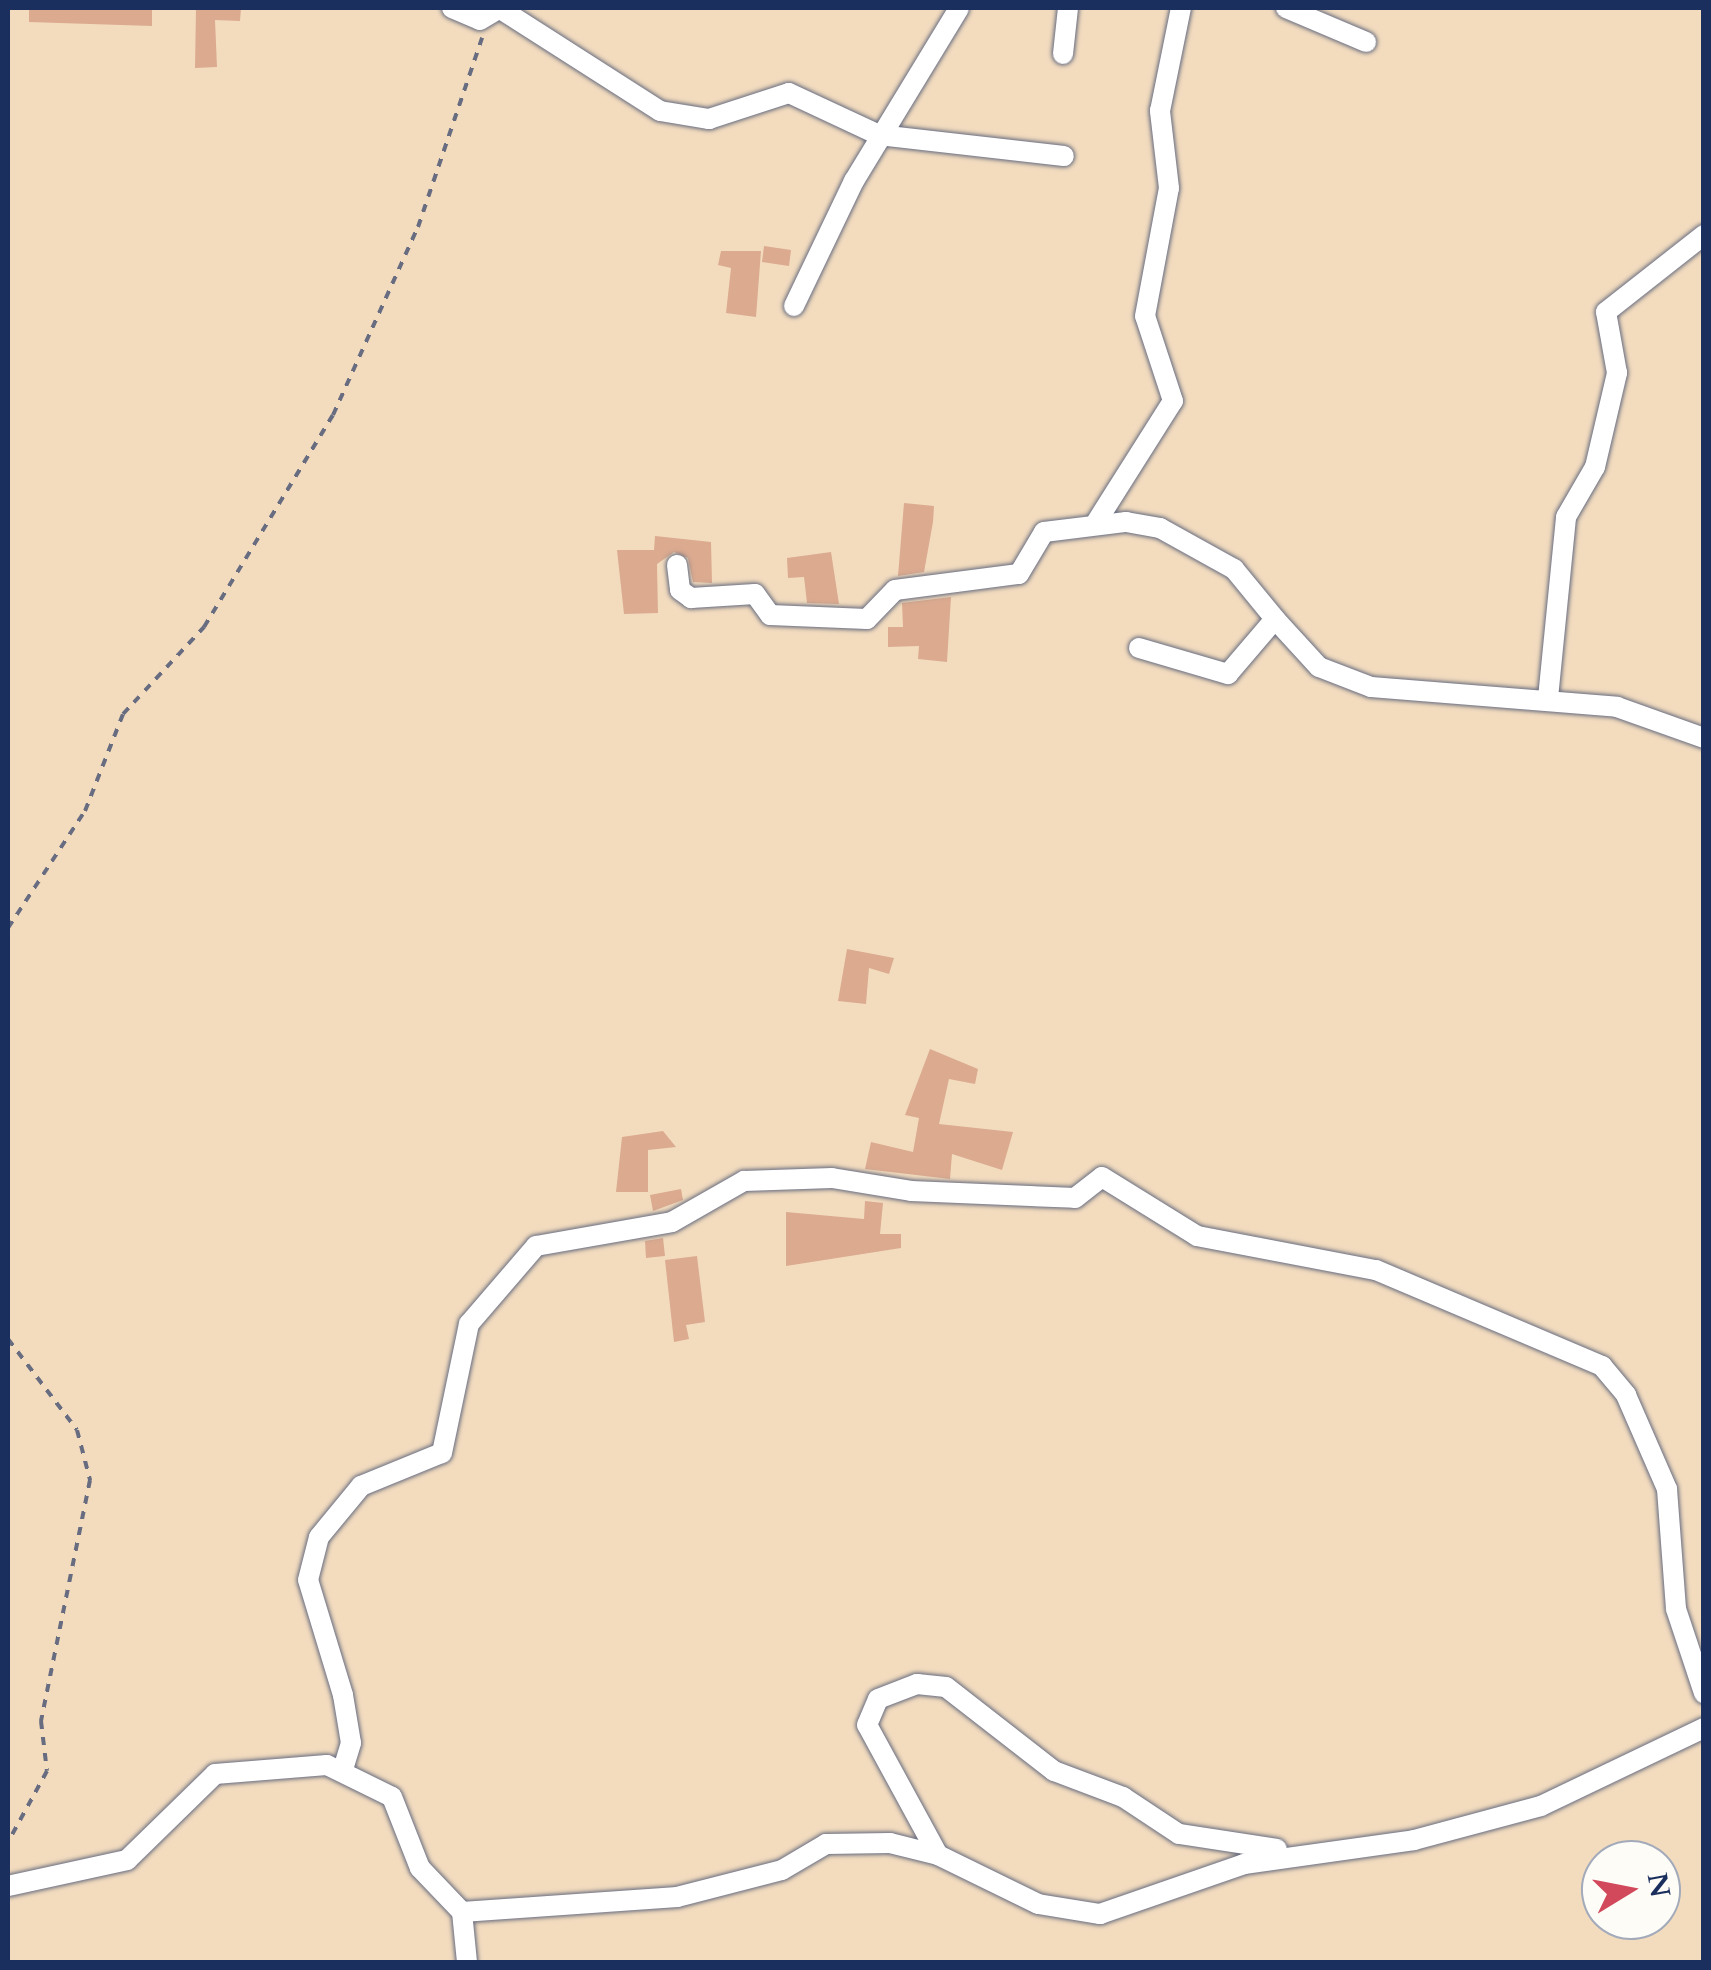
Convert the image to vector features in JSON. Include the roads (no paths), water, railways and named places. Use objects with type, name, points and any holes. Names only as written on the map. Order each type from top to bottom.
[{"type":"street","points":[[452,8],[476,20],[498,11],[660,111],[709,119],[789,94],[879,135],[1064,156]]},
{"type":"street","points":[[794,306],[879,135],[959,8]]},
{"type":"street","points":[[1063,54],[1068,8]]},
{"type":"street","points":[[1097,521],[1174,396],[1154,362],[1146,288],[1169,188],[1160,111],[1181,8]]},
{"type":"street","points":[[1286,8],[1366,42]]},
{"type":"street","points":[[1548,698],[1566,517],[1596,467],[1617,374],[1604,317],[1704,235]]},
{"type":"street","points":[[677,566],[680,590],[692,598],[755,594],[770,615],[867,619],[894,590],[1020,574],[1044,532],[1097,521],[1160,528],[1206,550],[1256,590],[1275,619],[1319,667],[1370,687],[1548,698],[1624,708],[1704,738]]},
{"type":"street","points":[[1138,648],[1228,674],[1275,619]]},
{"type":"street","points":[[344,1766],[351,1734],[344,1695],[308,1580],[318,1537],[361,1486],[442,1454],[469,1324],[536,1246],[672,1222],[744,1181],[832,1178],[910,1191],[1075,1198],[1102,1177],[1196,1236],[1376,1270],[1602,1366],[1626,1396],[1667,1489],[1676,1610],[1704,1693]]},
{"type":"street","points":[[938,1856],[867,1725],[878,1699],[917,1684],[946,1687],[1054,1772],[1123,1797],[1179,1834],[1218,1846],[1308,1852]]},
{"type":"street","points":[[462,1912],[608,1908],[704,1892],[782,1870],[826,1844],[904,1844],[1038,1904],[1100,1914],[1308,1852],[1414,1840],[1541,1806],[1704,1728]]},
{"type":"street","points":[[8,1886],[127,1860],[215,1774],[344,1766],[392,1798],[420,1868],[462,1912],[467,1962]]}]
